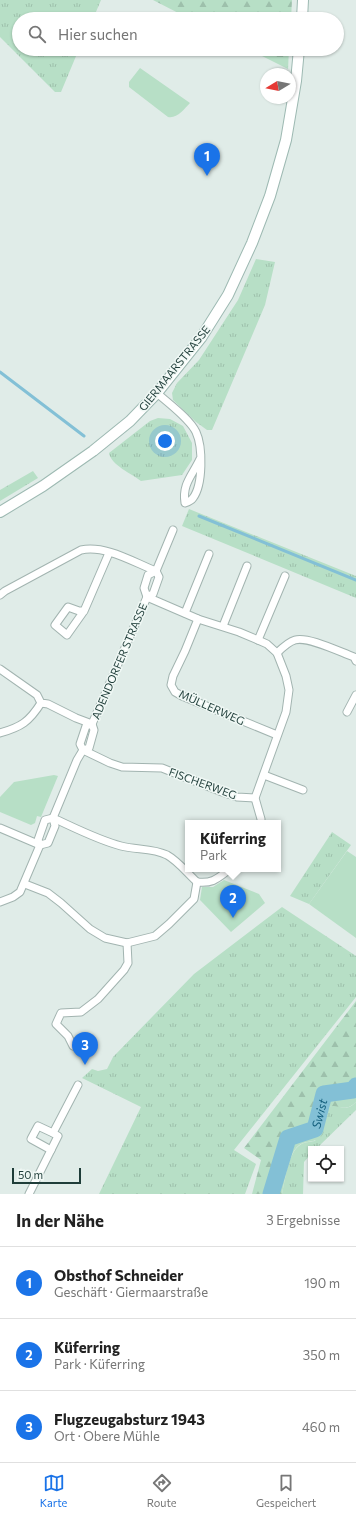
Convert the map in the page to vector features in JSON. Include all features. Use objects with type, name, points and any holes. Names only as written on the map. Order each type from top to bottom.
[{"type":"main road","points":[[302,12],[303,0]]},
{"type":"main road","name":"GIERMAARSTRASSE","points":[[0,512],[43,486],[93,452],[130,422],[158,392],[201,338],[228,295],[252,244],[270,196],[286,140],[296,81],[298,56]]},
{"type":"street","points":[[158,392],[196,432],[200,459],[200,482],[193,498],[185,503],[184,492],[189,477],[200,459]]},
{"type":"street","name":"ADENDORFER STRASSE","points":[[40,845],[48,843],[55,826],[53,818],[77,760],[83,750],[80,744],[86,726],[92,724],[147,597],[153,594],[158,577],[156,572],[173,530]]},
{"type":"street","points":[[0,595],[81,550],[95,549],[109,553],[156,572]]},
{"type":"street","points":[[84,611],[109,553]]},
{"type":"street","points":[[185,613],[209,554]]},
{"type":"street","points":[[223,626],[247,566]]},
{"type":"street","name":"ADENDORFER STRASSE","points":[[147,597],[144,588],[148,575],[156,572]]},
{"type":"street","points":[[258,640],[285,576]]},
{"type":"street","points":[[147,597],[198,619],[223,626],[258,640],[267,644],[277,653],[286,676],[289,690],[286,712],[255,798],[261,820]]},
{"type":"street","name":"MÜLLERWEG","points":[[198,619],[173,676],[171,685],[175,692],[209,708],[277,735]]},
{"type":"street","points":[[277,653],[286,644],[296,639],[309,640],[354,657],[356,661]]},
{"type":"street","points":[[0,669],[37,695],[41,703]]},
{"type":"street","points":[[347,712],[356,695]]},
{"type":"street","points":[[41,703],[48,704],[92,724]]},
{"type":"street","points":[[0,733],[17,728],[27,723],[41,703]]},
{"type":"street","name":"FISCHERWEG","points":[[83,750],[122,767],[162,768],[237,797],[255,798]]},
{"type":"street","points":[[264,775],[303,790]]},
{"type":"street","points":[[53,818],[115,844],[130,848],[155,851],[165,855],[185,871]]},
{"type":"street","name":"ADENDORFER STRASSE","points":[[0,902],[13,897],[20,892],[25,884],[40,845],[38,840],[45,820],[53,818]]},
{"type":"street","points":[[0,828],[40,845]]},
{"type":"street","points":[[186,872],[197,882],[206,883],[214,881],[226,872]]},
{"type":"street","points":[[25,884],[48,893],[61,902],[90,929],[105,938],[127,943],[155,936],[169,924],[194,899],[197,882]]},
{"type":"street","points":[[73,1046],[68,1036],[56,1024],[62,1013],[81,1012],[98,999],[124,970],[128,963],[127,943]]},
{"type":"street","points":[[53,1133],[78,1085]]},
{"type":"street","points":[[29,1194],[51,1150],[58,1136],[38,1126],[31,1139],[51,1150]]},
{"type":"green space","points":[[0,0],[101,0],[96,12],[12,12],[12,49],[0,37]]},
{"type":"green space","points":[[153,0],[292,0],[291,12],[176,12]]},
{"type":"green space","points":[[19,56],[76,56],[61,92],[55,92]]},
{"type":"green space","points":[[262,56],[289,56],[288,68],[286,68]]},
{"type":"green space","points":[[140,68],[190,103],[177,115],[168,117],[129,87],[129,82]]},
{"type":"green space","points":[[256,259],[275,262],[265,305],[212,430],[207,430],[196,422],[173,400],[172,393],[177,383],[199,360],[238,300]]},
{"type":"green space","points":[[158,418],[170,419],[183,426],[192,443],[192,460],[182,475],[141,481],[122,469],[109,453],[150,421]]},
{"type":"green space","points":[[33,471],[38,478],[0,501],[0,490]]},
{"type":"green space","points":[[189,509],[356,576],[356,598],[182,526]]},
{"type":"green space","points":[[54,775],[58,776],[41,817],[37,816],[35,823],[31,825],[0,812],[0,797],[14,782]]},
{"type":"green space","points":[[332,832],[351,845],[309,904],[290,896]]},
{"type":"green space","points":[[347,851],[356,857],[356,938],[309,904]]},
{"type":"green space","points":[[224,880],[259,894],[265,903],[231,932],[200,900],[202,887],[213,887]]},
{"type":"green space","points":[[282,907],[356,956],[356,997],[234,1150],[256,1164],[245,1194],[99,1194],[141,1107],[82,1078],[92,1069],[98,1071],[107,1069],[113,1057],[194,974]]},
{"type":"green space","points":[[356,1001],[356,1102],[351,1106],[344,1108],[332,1106],[327,1110],[324,1131],[321,1137],[319,1139],[301,1144],[293,1153],[288,1166],[282,1194],[252,1194],[261,1160],[244,1148]]},
{"type":"green space","points":[[356,1102],[356,1110],[319,1146],[308,1146],[308,1157],[304,1162],[303,1194],[282,1194],[288,1167],[293,1154],[302,1144],[315,1141],[324,1124],[327,1109],[333,1106],[348,1108]]},
{"type":"waterway","points":[[0,372],[84,436]]},
{"type":"waterway","points":[[199,516],[356,580]]},
{"type":"waterway","name":"Swist","points":[[271,1194],[288,1138],[315,1129],[324,1094],[353,1090],[356,1086]]},
{"type":"place","name":"Obsthof Schneider","points":[[207,176]]},
{"type":"place","name":"Küferring","points":[[233,918]]},
{"type":"place","name":"Flugzeugabsturz 1943","points":[[85,1065]]}]
